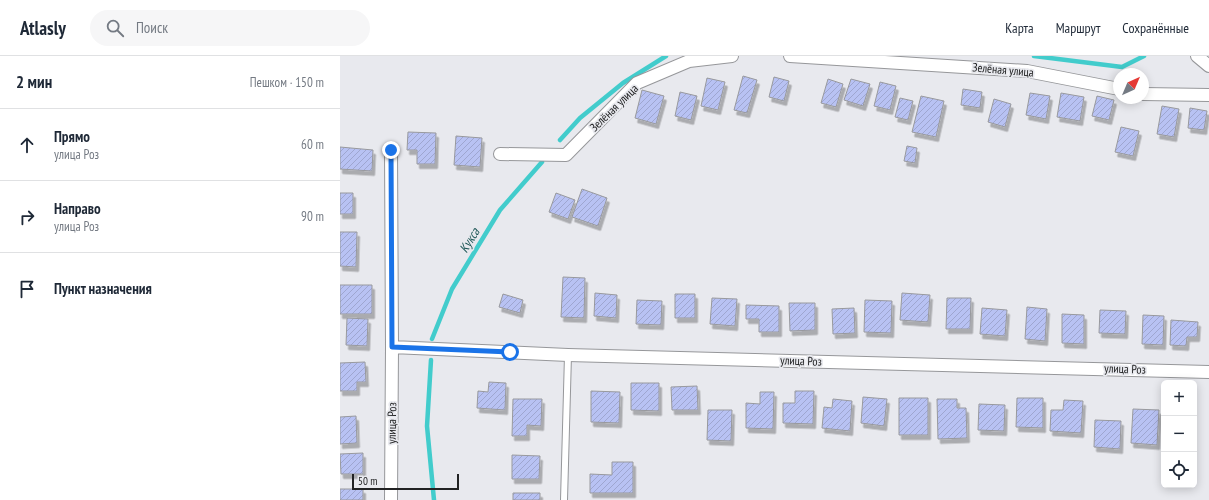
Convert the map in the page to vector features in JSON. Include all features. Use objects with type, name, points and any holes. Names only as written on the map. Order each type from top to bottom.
[{"type":"street","name":"Зелёная улица","points":[[500,154],[566,155],[637,83],[690,61],[732,56]]},
{"type":"street","name":"Зелёная улица","points":[[790,56],[1027,71],[1113,88]]},
{"type":"street","points":[[1197,56],[1209,66]]},
{"type":"street","points":[[1149,94],[1209,95]]},
{"type":"street","name":"улица Роз","points":[[391,150],[391,500]]},
{"type":"street","name":"улица Роз","points":[[392,347],[568,355],[1209,372]]},
{"type":"lane","points":[[564,500],[568,355]]},
{"type":"building","points":[[743,76],[757,80],[747,113],[734,110]]},
{"type":"building","points":[[774,77],[789,81],[784,101],[769,97]]},
{"type":"building","points":[[707,78],[725,82],[718,110],[701,106]]},
{"type":"building","points":[[828,79],[843,84],[836,107],[821,103]]},
{"type":"building","points":[[851,79],[870,84],[863,106],[844,100]]},
{"type":"building","points":[[880,82],[896,86],[890,110],[874,106]]},
{"type":"building","points":[[963,89],[982,92],[980,108],[961,105]]},
{"type":"building","points":[[642,90],[664,96],[656,124],[635,118]]},
{"type":"building","points":[[680,92],[697,96],[691,120],[675,116]]},
{"type":"building","points":[[1030,93],[1050,96],[1046,119],[1026,115]]},
{"type":"building","points":[[1061,93],[1084,97],[1080,121],[1057,117]]},
{"type":"building","points":[[921,96],[944,101],[936,137],[912,132]]},
{"type":"building","points":[[1097,96],[1113,100],[1109,120],[1092,116]]},
{"type":"building","points":[[900,98],[913,101],[908,120],[895,117]]},
{"type":"building","points":[[994,99],[1011,104],[1005,127],[988,122]]},
{"type":"building","points":[[1162,106],[1179,109],[1174,137],[1157,134]]},
{"type":"building","points":[[1190,108],[1207,111],[1204,130],[1188,128]]},
{"type":"building","points":[[1121,127],[1139,131],[1133,156],[1115,152]]},
{"type":"building","points":[[408,132],[436,133],[435,164],[417,164],[417,150],[407,150]]},
{"type":"building","points":[[456,136],[482,138],[480,167],[454,165]]},
{"type":"building","points":[[907,146],[917,148],[915,163],[904,161]]},
{"type":"building","points":[[340,147],[373,150],[372,171],[340,169]]},
{"type":"building","points":[[582,189],[607,198],[598,226],[572,217]]},
{"type":"building","points":[[340,193],[353,193],[353,214],[340,214]]},
{"type":"building","points":[[556,193],[575,200],[568,219],[549,212]]},
{"type":"building","points":[[340,232],[357,232],[356,267],[340,266]]},
{"type":"building","points":[[563,277],[585,278],[584,318],[561,317]]},
{"type":"building","points":[[340,285],[372,285],[372,314],[340,314]]},
{"type":"building","points":[[595,293],[617,295],[616,318],[594,316]]},
{"type":"building","points":[[902,293],[930,295],[928,322],[900,320]]},
{"type":"building","points":[[503,294],[523,300],[520,313],[499,307]]},
{"type":"building","points":[[675,294],[695,294],[695,318],[675,318]]},
{"type":"building","points":[[712,298],[737,299],[735,326],[710,324]]},
{"type":"building","points":[[947,298],[971,298],[970,329],[946,329]]},
{"type":"building","points":[[637,300],[662,301],[661,325],[636,324]]},
{"type":"building","points":[[865,300],[892,301],[891,333],[864,332]]},
{"type":"building","points":[[789,303],[815,303],[815,330],[790,331]]},
{"type":"building","points":[[746,305],[779,306],[779,332],[759,332],[759,319],[746,319]]},
{"type":"building","points":[[1027,307],[1047,309],[1045,341],[1025,339]]},
{"type":"building","points":[[854,308],[855,333],[833,334],[832,309]]},
{"type":"building","points":[[982,308],[1007,310],[1005,336],[980,334]]},
{"type":"building","points":[[1100,310],[1126,311],[1125,334],[1099,333]]},
{"type":"building","points":[[1062,314],[1084,315],[1084,344],[1062,343]]},
{"type":"building","points":[[1143,315],[1164,316],[1163,345],[1142,344]]},
{"type":"building","points":[[347,318],[368,319],[367,346],[346,345]]},
{"type":"building","points":[[1171,320],[1198,322],[1197,337],[1187,337],[1186,346],[1170,345]]},
{"type":"building","points":[[365,362],[366,382],[357,382],[357,391],[340,391],[340,363]]},
{"type":"building","points":[[489,382],[506,383],[505,410],[477,408],[478,391],[488,392]]},
{"type":"building","points":[[631,383],[659,383],[659,411],[631,410]]},
{"type":"building","points":[[697,386],[698,410],[672,410],[671,387]]},
{"type":"building","points":[[591,391],[620,392],[619,423],[591,422]]},
{"type":"building","points":[[795,391],[814,391],[813,424],[783,423],[783,403],[795,403]]},
{"type":"building","points":[[760,392],[774,392],[773,429],[746,428],[746,403],[760,404]]},
{"type":"building","points":[[863,397],[887,399],[884,426],[861,423]]},
{"type":"building","points":[[899,398],[928,398],[928,435],[899,435]]},
{"type":"building","points":[[1017,398],[1043,398],[1043,428],[1016,427]]},
{"type":"building","points":[[513,399],[542,399],[541,426],[527,425],[527,436],[512,436]]},
{"type":"building","points":[[833,399],[852,401],[850,431],[822,428],[824,407],[832,408]]},
{"type":"building","points":[[937,399],[957,399],[957,408],[966,408],[967,438],[938,439]]},
{"type":"building","points":[[1064,400],[1083,401],[1081,433],[1050,431],[1051,410],[1063,410]]},
{"type":"building","points":[[979,404],[1005,405],[1004,431],[978,430]]},
{"type":"building","points":[[1133,409],[1159,410],[1157,445],[1131,443]]},
{"type":"building","points":[[708,410],[732,410],[731,441],[707,440]]},
{"type":"building","points":[[356,416],[357,443],[340,444],[340,417]]},
{"type":"building","points":[[1095,420],[1121,421],[1120,449],[1094,447]]},
{"type":"building","points":[[363,453],[363,474],[341,474],[340,454]]},
{"type":"building","points":[[512,455],[540,456],[539,479],[512,479]]},
{"type":"building","points":[[612,462],[633,462],[633,493],[590,493],[590,474],[612,475]]},
{"type":"building","points":[[340,489],[363,489],[363,500],[340,500]]},
{"type":"building","points":[[513,493],[540,493],[540,500],[513,500]]},
{"type":"waterway","name":"Кукса","points":[[560,140],[580,118],[623,83],[666,56]]},
{"type":"waterway","name":"Кукса","points":[[1034,56],[1122,67],[1144,56]]},
{"type":"waterway","name":"Кукса","points":[[432,339],[452,289],[500,210],[542,162]]},
{"type":"waterway","name":"Кукса","points":[[431,360],[427,426],[434,500]]},
{"type":"route","points":[[391,150],[392,347],[510,352]]}]
